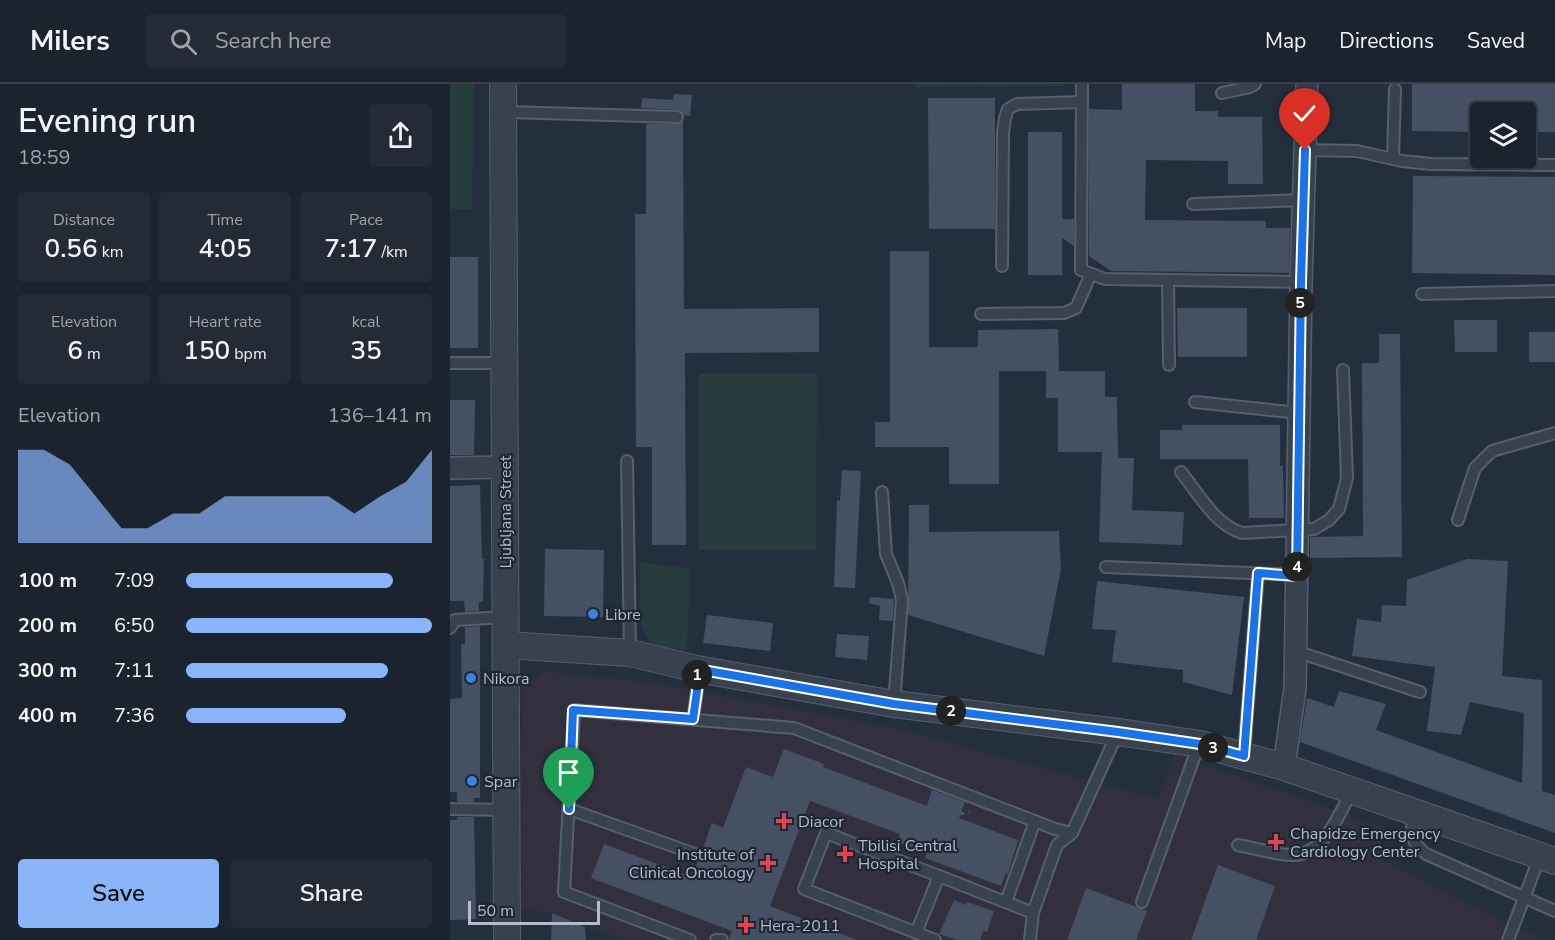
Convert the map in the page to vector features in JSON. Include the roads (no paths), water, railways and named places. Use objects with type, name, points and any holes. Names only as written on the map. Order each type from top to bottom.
[{"type":"street","name":"Ljubljana Street","points":[[503,84],[507,940]]},
{"type":"street","points":[[1284,767],[1294,688],[1307,84]]},
{"type":"street","points":[[450,468],[505,467]]},
{"type":"street","points":[[506,645],[630,653],[697,669],[894,704],[1200,744],[1284,767],[1548,859]]},
{"type":"lane","points":[[1082,84],[1081,270],[1104,279],[1301,282]]},
{"type":"lane","points":[[1222,93],[1255,84]]},
{"type":"lane","points":[[1393,159],[1395,90]]},
{"type":"lane","points":[[1002,266],[1003,133],[1008,109],[1017,104],[1082,102]]},
{"type":"lane","points":[[503,112],[677,117]]},
{"type":"lane","points":[[1305,150],[1357,151],[1431,164],[1555,165]]},
{"type":"lane","points":[[1193,204],[1304,200]]},
{"type":"lane","points":[[981,314],[1064,314],[1076,308],[1091,274]]},
{"type":"lane","points":[[1168,280],[1169,365]]},
{"type":"lane","points":[[1422,294],[1555,291]]},
{"type":"lane","points":[[450,363],[504,363]]},
{"type":"lane","points":[[1181,472],[1221,522],[1232,530],[1242,533],[1314,529],[1329,520],[1339,509],[1347,478],[1343,370]]},
{"type":"lane","points":[[1195,402],[1299,413]]},
{"type":"lane","points":[[1458,520],[1475,468],[1492,452],[1555,433]]},
{"type":"lane","points":[[627,461],[630,653]]},
{"type":"lane","points":[[882,492],[886,554],[898,583],[902,600],[894,704]]},
{"type":"lane","points":[[1106,567],[1297,576]]},
{"type":"lane","points":[[1244,756],[1258,573]]},
{"type":"lane","points":[[450,628],[455,620],[506,617]]},
{"type":"lane","points":[[1295,651],[1420,692]]},
{"type":"lane","points":[[693,719],[697,669]]},
{"type":"lane","points":[[690,940],[564,892],[573,710],[794,728],[1035,821],[1072,833]]},
{"type":"lane","points":[[1030,940],[1033,913],[1057,845],[1072,833],[1118,732]]},
{"type":"lane","points":[[1142,902],[1200,744]]},
{"type":"lane","points":[[1238,845],[1289,855],[1303,854],[1317,846],[1325,837],[1352,791]]},
{"type":"lane","points":[[450,809],[507,810]]},
{"type":"lane","points":[[569,809],[695,854]]},
{"type":"lane","points":[[1414,812],[1411,832],[1416,847],[1425,854],[1555,911]]},
{"type":"lane","points":[[1006,902],[1035,821]]},
{"type":"lane","points":[[935,940],[804,890],[826,832],[1033,913]]},
{"type":"lane","points":[[1508,940],[1525,898],[1548,859]]},
{"type":"lane","points":[[916,933],[939,876]]},
{"type":"lane","points":[[716,940],[722,940]]},
{"type":"place","name":"Libre","points":[[593,614]]},
{"type":"place","name":"Nikora","points":[[471,678]]},
{"type":"place","name":"Spar","points":[[472,781]]},
{"type":"place","name":"Diacor","points":[[784,821]]},
{"type":"place","name":"Chapidze Emergency Cardiology Center","points":[[1276,842]]},
{"type":"place","name":"Tbilisi Central Hospital","points":[[845,854]]},
{"type":"place","name":"Institute of Clinical Oncology","points":[[768,863]]},
{"type":"place","name":"Hera-2011","points":[[746,925]]}]
